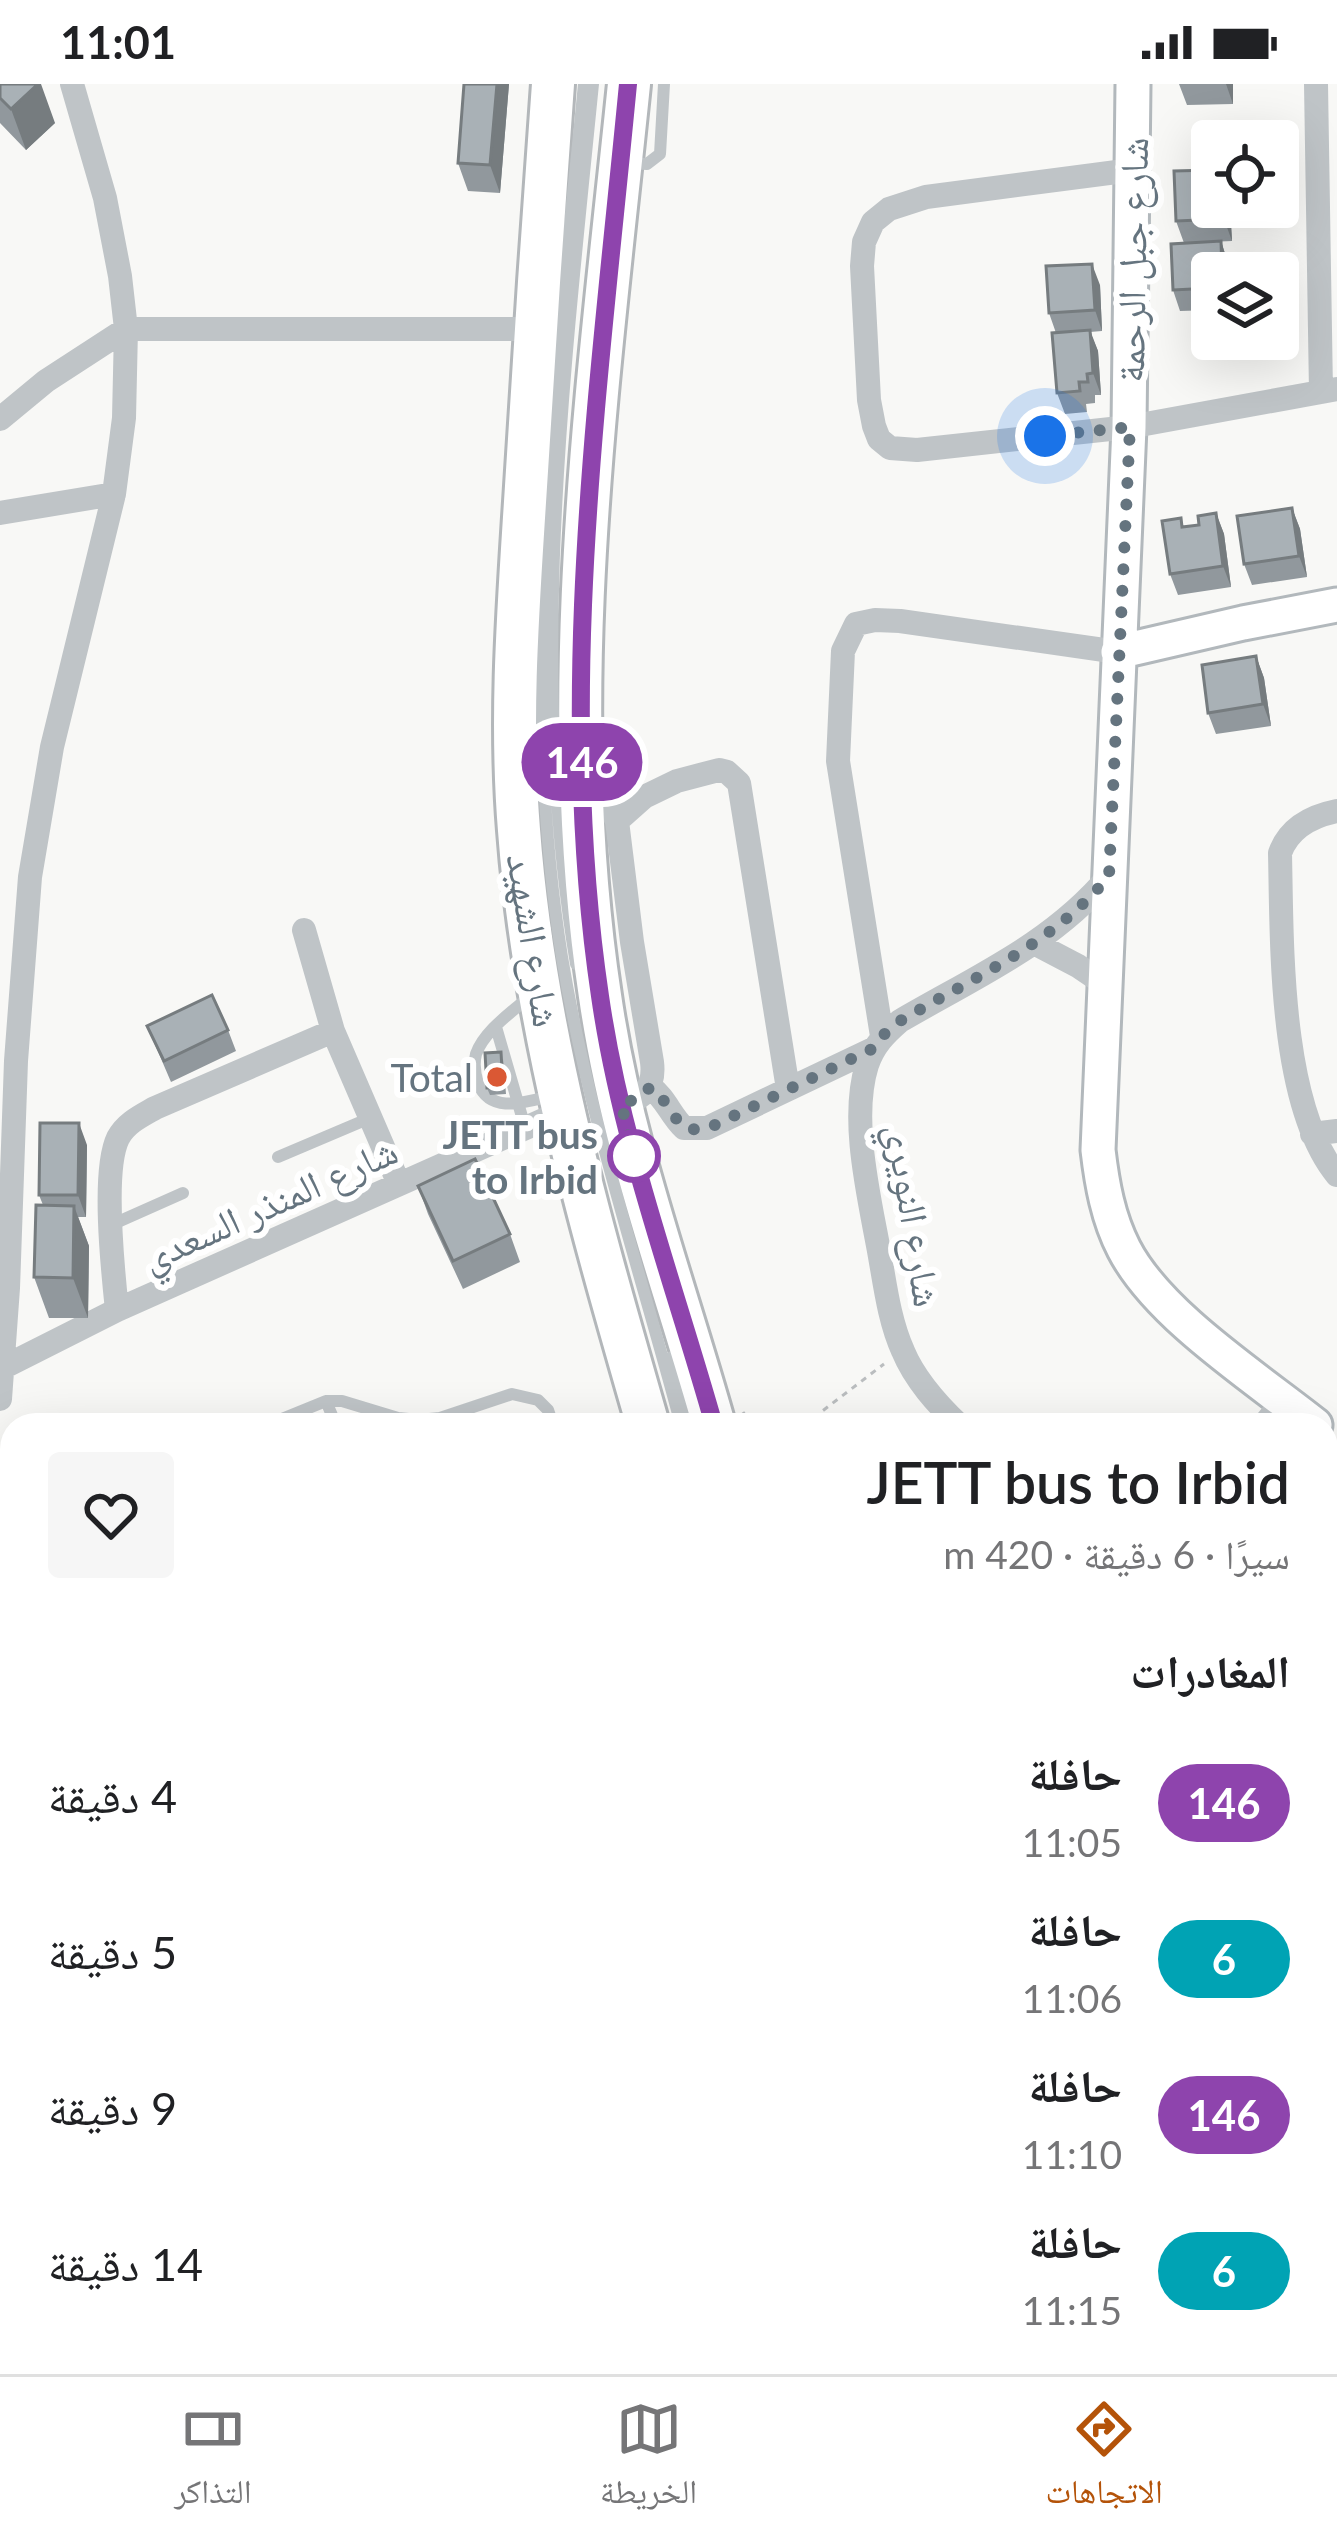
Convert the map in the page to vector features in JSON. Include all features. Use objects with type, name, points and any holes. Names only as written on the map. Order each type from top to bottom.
[{"type":"highway","name":"شارع الشهيد","points":[[554,84],[514,666],[524,881],[539,988],[590,1224],[642,1413]]},
{"type":"highway","name":"شارع الشهيد","points":[[628,84],[585,538],[580,674],[583,793],[593,950],[603,1018],[635,1095],[663,1262],[711,1413]]},
{"type":"highway","points":[[692,1347],[728,1413]]},
{"type":"street","points":[[0,1399],[4,1204],[30,877],[52,747],[114,494],[124,418],[126,329],[119,276],[105,198],[72,84]]},
{"type":"street","name":"شارع جبل الرحمة","points":[[1133,84],[1130,427],[1098,1150],[1102,1186],[1125,1250],[1142,1275],[1178,1316],[1300,1413]]},
{"type":"street","points":[[1132,170],[907,202],[889,208],[873,222],[864,242],[862,266],[869,400],[879,439],[890,448],[917,450],[1130,427],[1329,390],[1316,84]]},
{"type":"street","points":[[0,419],[46,381],[126,329],[535,329]]},
{"type":"street","points":[[0,513],[114,494]]},
{"type":"street","points":[[1118,652],[1337,605]]},
{"type":"street","name":"شارع النويري","points":[[948,1413],[902,1350],[888,1299],[864,1156],[863,1085],[878,1042],[838,761],[843,651],[856,624],[875,620],[1118,652]]},
{"type":"street","points":[[617,821],[644,797],[677,782],[719,770],[739,783],[788,1089]]},
{"type":"street","points":[[583,793],[608,802],[617,821],[653,1074],[635,1095],[666,1102],[684,1128],[696,1130],[878,1042],[900,1021],[1036,944],[1109,876]]},
{"type":"street","points":[[1337,811],[1304,823],[1286,839],[1280,853],[1292,1050],[1303,1109],[1325,1132],[1337,1175]]},
{"type":"street","points":[[304,930],[334,1031],[399,1184]]},
{"type":"street","points":[[1036,944],[1106,985]]},
{"type":"street","points":[[117,1310],[110,1225],[119,1135],[155,1108],[334,1031]]},
{"type":"street","name":"شارع المنذر السعدي","points":[[4,1367],[117,1310],[399,1184],[522,1115],[564,1102]]},
{"type":"lane","points":[[584,84],[544,556],[541,694],[547,828],[562,959],[595,1113],[678,1413]]},
{"type":"lane","points":[[593,84],[553,561],[555,780],[566,898],[588,1033],[687,1413]]},
{"type":"lane","points":[[621,163],[647,164],[660,154],[664,84]]},
{"type":"lane","points":[[522,1115],[489,1100],[479,1087],[476,1054],[539,988]]},
{"type":"lane","points":[[496,1028],[522,1115]]},
{"type":"lane","points":[[278,1157],[370,1117]]},
{"type":"lane","points":[[110,1225],[184,1193]]},
{"type":"lane","points":[[453,1413],[499,1396],[526,1395],[549,1413]]},
{"type":"lane","points":[[1266,1413],[1280,1397]]},
{"type":"lane","points":[[326,1401],[331,1413]]},
{"type":"lane","points":[[297,1413],[326,1401],[382,1413]]},
{"type":"path","points":[[820,1413],[902,1350]]},
{"type":"building","points":[[0,84],[38,84],[11,109],[0,98]]},
{"type":"building","points":[[464,84],[497,84],[490,165],[458,163]]},
{"type":"building","points":[[1174,171],[1191,171],[1191,220],[1176,221]]},
{"type":"building","points":[[1221,241],[1221,252],[1191,252],[1191,289],[1173,290],[1171,244]]},
{"type":"building","points":[[1092,264],[1095,310],[1049,313],[1046,266]]},
{"type":"building","points":[[1090,330],[1093,373],[1087,374],[1088,382],[1079,382],[1080,391],[1057,393],[1052,333]]},
{"type":"building","points":[[1292,508],[1299,556],[1244,564],[1237,516]]},
{"type":"building","points":[[1216,513],[1223,566],[1170,574],[1162,521],[1181,518],[1182,527],[1199,525],[1198,516]]},
{"type":"building","points":[[1256,656],[1263,704],[1208,713],[1202,665]]},
{"type":"building","points":[[212,995],[228,1030],[164,1061],[147,1026]]},
{"type":"building","name":"Total","points":[[501,1052],[503,1087],[487,1088],[485,1053]]},
{"type":"building","points":[[40,1123],[79,1123],[78,1195],[39,1195]]},
{"type":"building","points":[[475,1159],[510,1234],[453,1261],[418,1186]]},
{"type":"building","points":[[36,1205],[74,1206],[73,1278],[34,1277]]},
{"type":"bus line","name":"146","points":[[628,84],[583,563],[580,691],[586,872],[600,1001],[621,1103],[646,1204],[711,1413]]},
{"type":"place","name":"Total","points":[[497,1077]]},
{"type":"place","name":"JETT bus to Irbid","points":[[634,1156]]},
{"type":"route","points":[[634,1156],[621,1103],[643,1096],[650,1087],[684,1128],[717,1124],[874,1048],[900,1021],[1036,944],[1109,876],[1130,427],[1045,436]]}]
